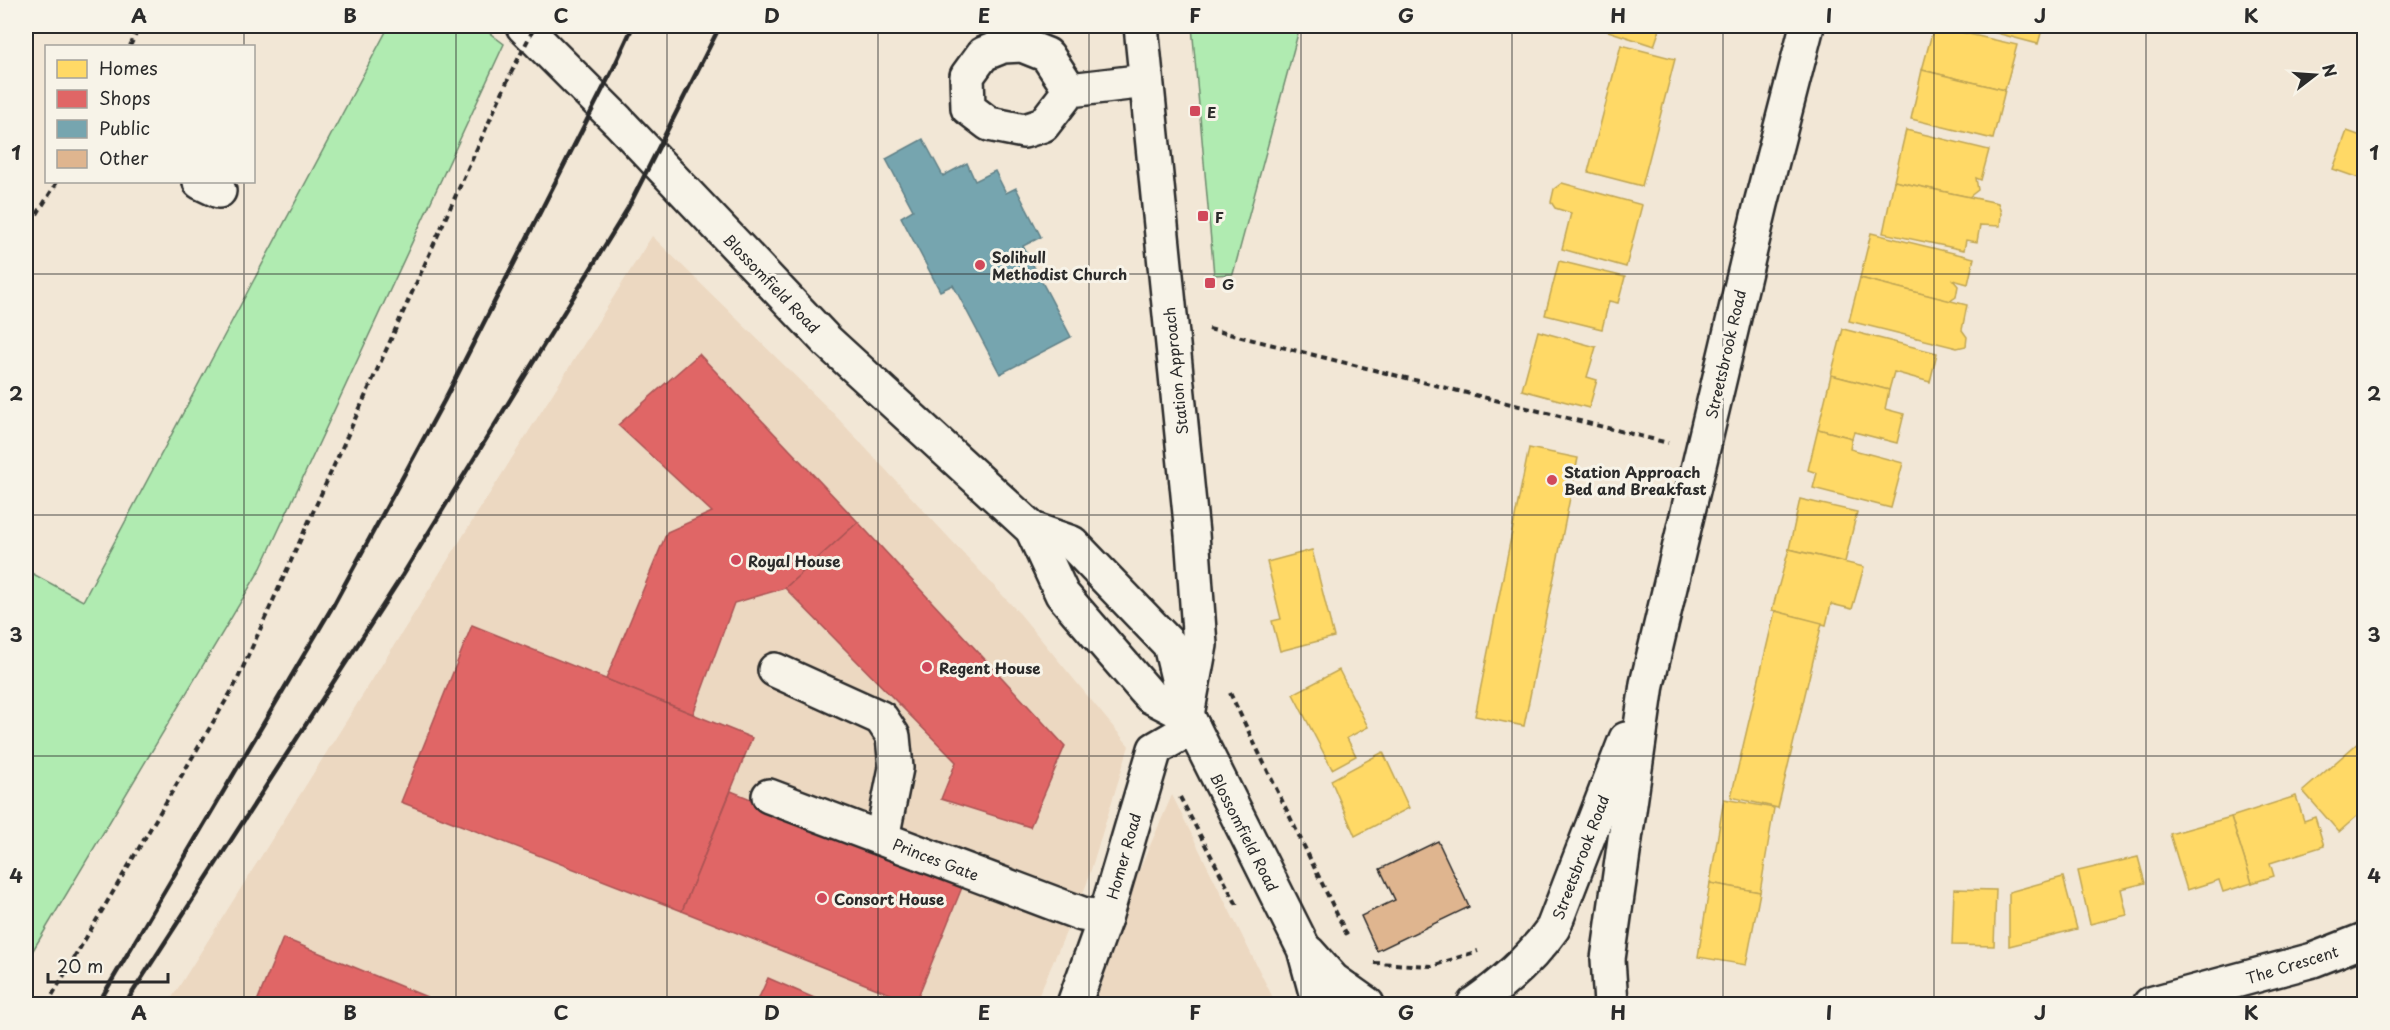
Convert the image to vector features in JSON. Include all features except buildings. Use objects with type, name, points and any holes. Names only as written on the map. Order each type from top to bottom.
[{"type":"main road","name":"Blossomfield Road","points":[[523,26],[618,121],[827,341],[1032,529],[1062,594],[1150,696],[1190,721]]},
{"type":"main road","name":"Station Approach","points":[[1141,26],[1192,534],[1200,645],[1190,721]]},
{"type":"main road","name":"Streetsbrook Road","points":[[1611,1005],[1608,958],[1647,684],[1761,204],[1807,26]]},
{"type":"main road","points":[[1070,90],[1146,81]]},
{"type":"main road","name":"Blossomfield Road","points":[[1032,529],[1072,543],[1170,645],[1190,721],[1304,949],[1319,1005]]},
{"type":"main road","points":[[775,669],[881,718],[893,736],[896,768],[882,838]]},
{"type":"main road","name":"Streetsbrook Road","points":[[1474,1005],[1519,969],[1539,948],[1553,928],[1647,684]]},
{"type":"main road","points":[[1155,748],[1190,721]]},
{"type":"main road","name":"Homer Road","points":[[1074,1005],[1105,918],[1155,748]]},
{"type":"main road","name":"Princes Gate","points":[[769,796],[1082,914],[1105,918]]},
{"type":"main road","name":"The Crescent","points":[[2150,1005],[2313,960],[2364,940]]},
{"type":"main road","name":"Blossomfield Road","points":[[1304,949],[1333,980],[1367,1005]]},
{"type":"path","points":[[130,45],[140,26]]},
{"type":"path","points":[[47,1005],[235,685],[511,73],[535,26]]},
{"type":"path","points":[[26,232],[56,183]]},
{"type":"path","points":[[1202,328],[1702,452]]},
{"type":"path","points":[[1227,686],[1345,932],[1351,940]]},
{"type":"path","points":[[1155,748],[1242,915]]},
{"type":"path","points":[[1369,962],[1432,966],[1486,948]]},
{"type":"shaded area","points":[[652,236],[831,411],[1020,614],[1129,746],[1086,886],[1035,1004],[168,1004]]},
{"type":"shaded area","points":[[1172,795],[1276,1004],[1095,1004],[1129,894]]},
{"type":"green space","points":[[389,26],[480,26],[504,44],[261,568],[26,962],[26,570],[83,601]]},
{"type":"green space","points":[[1192,26],[1300,26],[1233,274],[1214,275]]},
{"type":"railway","points":[[98,1004],[334,604],[444,401],[633,26]]},
{"type":"railway","points":[[125,1004],[402,576],[628,208],[720,26]]},
{"type":"place","name":"E","points":[[1195,111]]},
{"type":"place","name":"F","points":[[1203,216]]},
{"type":"place","name":"Solihull Methodist Church","points":[[980,265]]},
{"type":"place","name":"G","points":[[1210,283]]},
{"type":"place","name":"Station Approach Bed and Breakfast","points":[[1552,480]]},
{"type":"place","name":"Royal House","points":[[736,560]]},
{"type":"place","name":"Regent House","points":[[927,667]]},
{"type":"place","name":"Consort House","points":[[822,898]]}]
